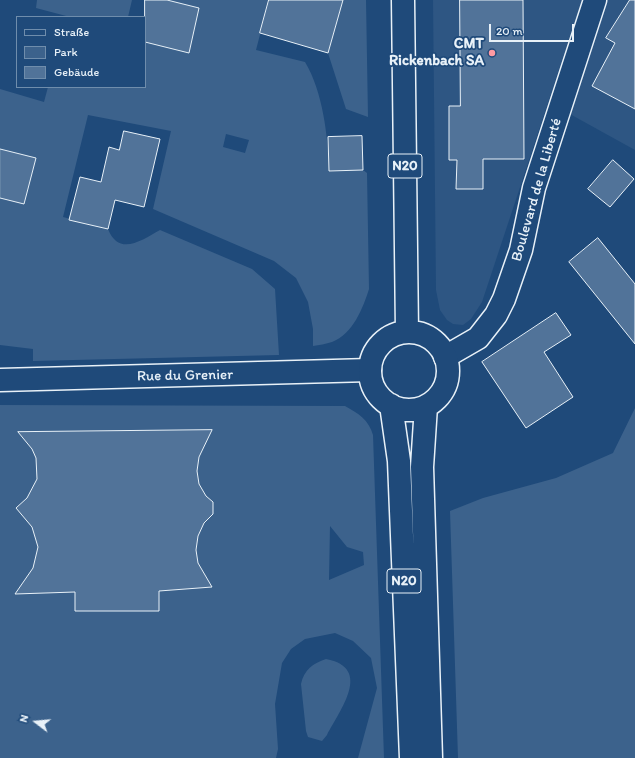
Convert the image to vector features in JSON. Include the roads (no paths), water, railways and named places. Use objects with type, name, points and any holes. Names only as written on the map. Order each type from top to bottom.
[{"type":"main road","name":"N20","points":[[403,0],[407,332]]},
{"type":"main road","name":"Boulevard de la Liberté","points":[[445,357],[478,338],[496,315],[504,299],[522,250],[534,188],[595,0]]},
{"type":"main road","points":[[407,332],[419,333],[430,338],[439,346],[445,357],[447,367],[444,388],[436,398],[426,406],[414,409],[402,409],[391,405],[382,399],[371,381],[370,370],[372,359],[377,348],[390,337],[407,332]]},
{"type":"main road","name":"Rue du Grenier","points":[[0,380],[370,370]]},
{"type":"main road","name":"N20","points":[[391,405],[400,461],[411,758]]},
{"type":"main road","name":"N20","points":[[426,406],[422,467],[431,758]]},
{"type":"place","name":"CMT Rickenbach SA","points":[[492,53]]}]
